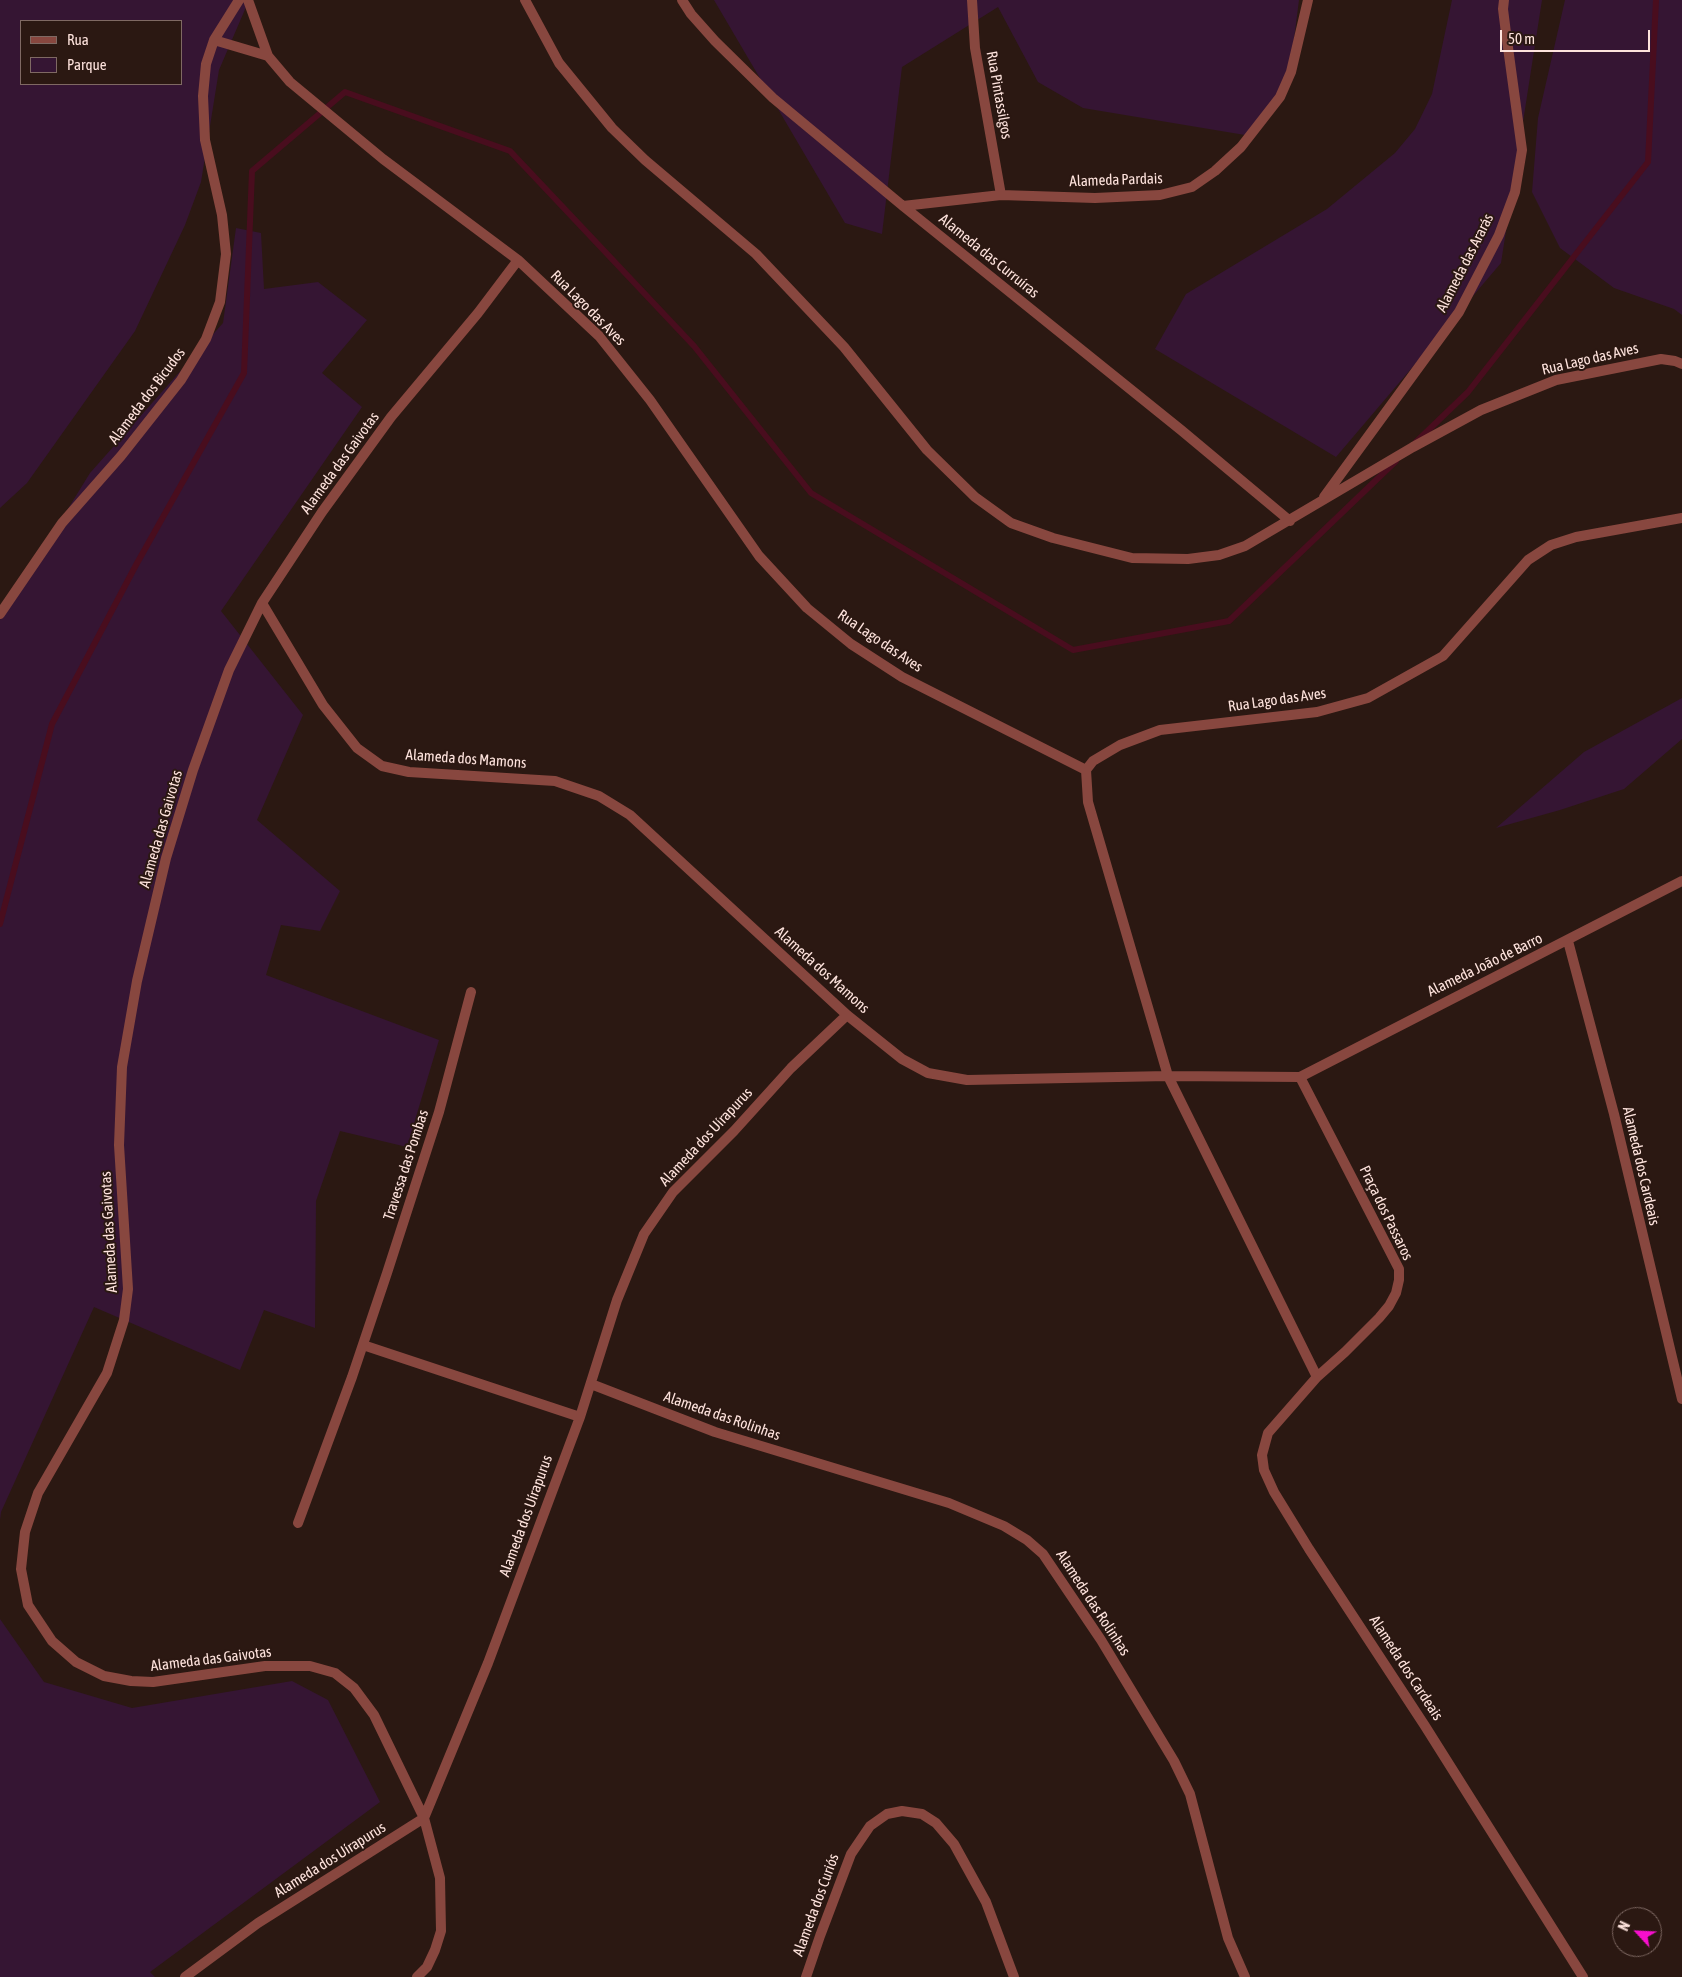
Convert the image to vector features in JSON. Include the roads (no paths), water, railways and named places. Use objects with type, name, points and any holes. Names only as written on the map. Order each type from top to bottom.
[{"type":"street","name":"Alameda dos Bicudos","points":[[0,614],[62,523],[121,456],[181,380],[206,338],[220,302],[226,254],[222,215],[205,140],[203,96],[206,64],[214,40],[239,0]]},
{"type":"street","name":"Rua Lago das Aves","points":[[248,0],[268,56],[290,82],[383,159],[518,260],[599,336],[650,400],[759,556],[807,608],[851,644],[902,677],[1086,770],[1094,761],[1120,745],[1160,730],[1317,712],[1368,698],[1443,656],[1528,560],[1551,545],[1576,537],[1682,518]]},
{"type":"street","name":"Rua Lago das Aves","points":[[525,0],[559,63],[612,128],[645,160],[756,254],[844,347],[927,450],[975,497],[1011,523],[1053,538],[1132,558],[1188,559],[1219,555],[1245,546],[1481,410],[1556,380],[1661,359],[1682,364]]},
{"type":"street","name":"Alameda das Curruíras","points":[[682,0],[691,14],[715,41],[774,98],[903,206],[1290,521]]},
{"type":"street","name":"Rua Pintassilgos","points":[[972,0],[975,48],[1001,195]]},
{"type":"street","name":"Alameda Pardais","points":[[903,206],[1001,195],[1095,198],[1160,195],[1192,188],[1215,171],[1241,147],[1280,97],[1291,72],[1308,0]]},
{"type":"street","name":"Alameda das Ararás","points":[[1320,502],[1459,312],[1499,235],[1515,192],[1522,150],[1503,9],[1504,0]]},
{"type":"street","points":[[214,40],[268,56]]},
{"type":"street","name":"Alameda das Gaivotas","points":[[417,1977],[427,1967],[441,1931],[440,1878],[424,1818],[374,1716],[354,1688],[335,1674],[310,1666],[266,1666],[153,1682],[131,1681],[104,1676],[76,1662],[52,1641],[28,1605],[21,1568],[25,1532],[38,1493],[106,1373],[124,1320],[128,1289],[119,1145],[122,1067],[137,981],[166,858],[193,770],[229,670],[262,603],[322,512],[392,418],[478,313],[518,260]]},
{"type":"street","name":"Alameda dos Mamons","points":[[262,603],[323,705],[357,748],[382,766],[410,772],[555,781],[599,796],[630,814],[847,1015],[902,1059],[928,1073],[968,1080],[1168,1076]]},
{"type":"street","points":[[1086,770],[1088,802],[1168,1076],[1317,1377]]},
{"type":"street","name":"Alameda João de Barro","points":[[1300,1076],[1568,941],[1682,881]]},
{"type":"street","name":"Alameda dos Cardeais","points":[[1568,941],[1614,1114],[1682,1398]]},
{"type":"street","name":"Travessa das Pombas","points":[[298,1523],[363,1345],[439,1112],[471,992]]},
{"type":"street","name":"Alameda dos Uírapurus","points":[[185,1977],[258,1923],[424,1818],[488,1663],[580,1417],[616,1300],[644,1234],[673,1192],[734,1131],[791,1068],[847,1015]]},
{"type":"street","points":[[1168,1076],[1300,1076]]},
{"type":"street","name":"Praça dos Passaros","points":[[1300,1076],[1399,1269],[1396,1293],[1389,1306],[1345,1352],[1317,1377]]},
{"type":"street","points":[[363,1345],[580,1417]]},
{"type":"street","name":"Alameda dos Cardeais","points":[[1317,1377],[1268,1433],[1262,1455],[1267,1478],[1309,1549],[1425,1726],[1583,1977]]},
{"type":"street","name":"Alameda das Rolinhas","points":[[591,1384],[715,1432],[949,1503],[1004,1526],[1027,1540],[1043,1554],[1101,1640],[1174,1761],[1190,1794],[1228,1938],[1244,1977]]},
{"type":"street","name":"Alameda dos Curiós","points":[[806,1977],[851,1854],[870,1826],[887,1814],[902,1811],[922,1814],[936,1823],[954,1844],[986,1902],[1014,1977]]},
{"type":"waterway","points":[[1416,442],[1468,392],[1648,162],[1656,0]]},
{"type":"waterway","points":[[0,924],[52,724],[136,565],[244,373],[252,171],[345,92],[510,151],[694,346],[811,493],[1073,650],[1229,621],[1396,461]]}]
